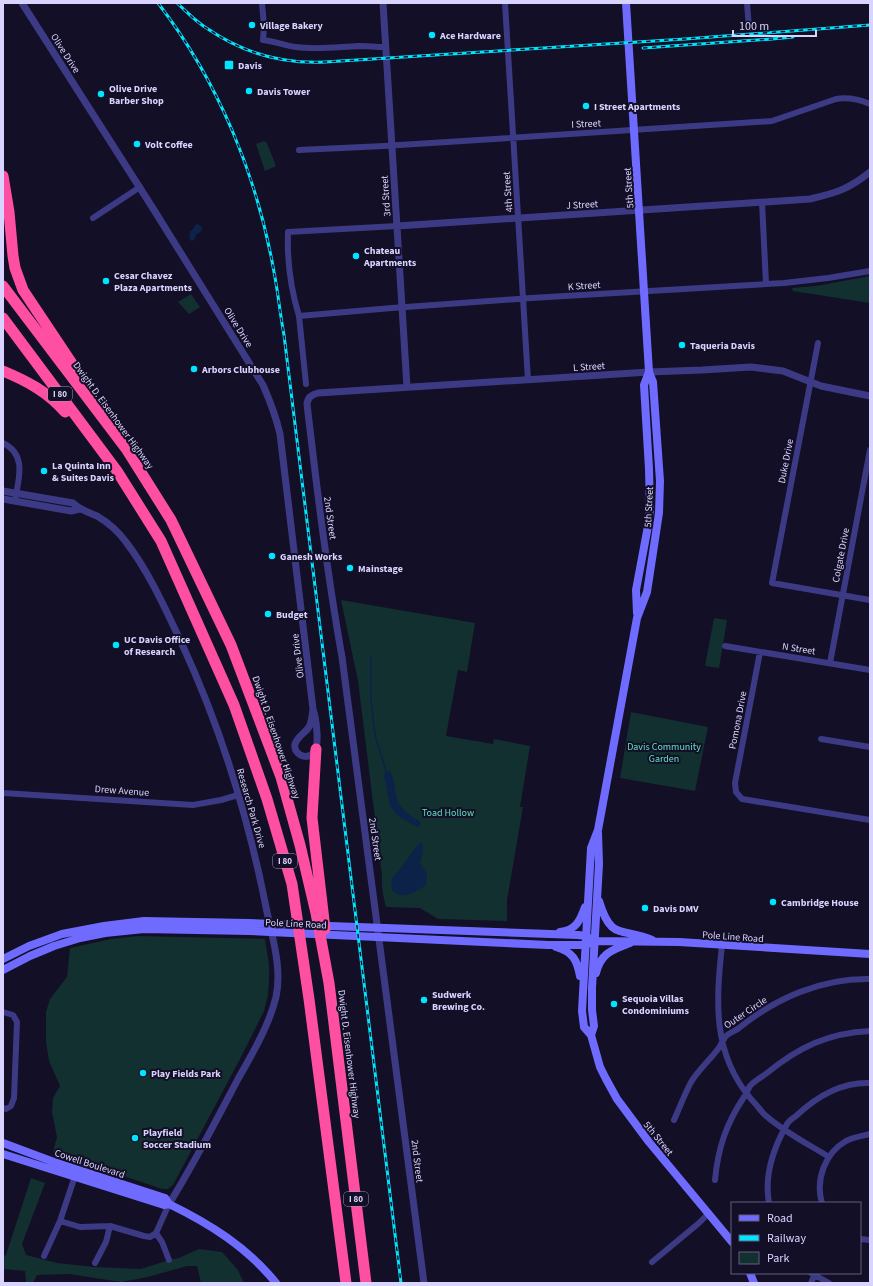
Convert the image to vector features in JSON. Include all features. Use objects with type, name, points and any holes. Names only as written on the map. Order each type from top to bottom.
[{"type":"highway","points":[[3,176],[9,212],[12,256],[18,279],[30,301],[72,365],[86,395]]},
{"type":"highway","name":"Dwight D. Eisenhower Highway","points":[[3,286],[127,450],[171,520],[232,645],[281,777],[300,845],[316,913],[329,983],[366,1283]]},
{"type":"highway","name":"I 80","points":[[3,318],[117,471],[161,541],[234,705],[267,799],[292,884],[309,999],[346,1283]]},
{"type":"highway","points":[[3,371],[34,385],[48,394],[58,403],[117,471]]},
{"type":"highway","points":[[316,749],[312,818],[327,941],[329,983]]},
{"type":"main road","name":"5th Street","points":[[626,3],[649,372],[653,382],[660,481],[659,514],[646,592],[637,618],[598,830],[591,848],[582,985],[582,1010],[584,1027],[591,1035],[600,1067],[617,1099],[649,1142],[731,1241]]},
{"type":"main road","name":"5th Street","points":[[591,1035],[594,1026],[592,988],[599,859],[598,830]]},
{"type":"main road","points":[[597,894],[602,912],[612,927],[622,932],[641,935],[656,941]]},
{"type":"main road","points":[[548,934],[564,932],[576,925],[582,915],[588,899]]},
{"type":"main road","name":"Pole Line Road","points":[[3,959],[29,946],[62,934],[104,926],[144,921],[456,936],[548,934],[586,936],[595,941]]},
{"type":"main road","name":"Pole Line Road","points":[[3,970],[54,946],[80,938],[105,933],[144,929],[248,927]]},
{"type":"main road","points":[[501,943],[503,938],[526,939],[532,938],[536,934]]},
{"type":"main road","name":"Pole Line Road","points":[[456,936],[501,943],[585,945],[595,941],[656,941],[870,954]]},
{"type":"main road","points":[[592,988],[602,957],[612,950],[635,942]]},
{"type":"main road","points":[[548,945],[561,949],[572,955],[578,966],[582,985]]},
{"type":"main road","name":"Cowell Boulevard","points":[[3,1143],[76,1174]]},
{"type":"main road","name":"Cowell Boulevard","points":[[3,1154],[165,1198],[169,1204],[205,1222],[239,1246],[256,1261],[276,1283]]},
{"type":"street","name":"Olive Drive","points":[[22,3],[140,187],[263,385],[274,410],[280,434],[313,709],[316,716],[316,749],[313,754],[305,756],[298,753],[295,747],[297,741],[309,727],[313,709]]},
{"type":"street","points":[[262,3],[264,26],[263,40],[271,40],[295,47],[307,48],[358,46],[386,47]]},
{"type":"street","name":"3rd Street","points":[[383,3],[407,387]]},
{"type":"street","name":"4th Street","points":[[505,3],[528,380]]},
{"type":"street","points":[[748,3],[749,28]]},
{"type":"street","name":"I Street","points":[[298,150],[772,121],[836,99],[856,98],[870,104]]},
{"type":"street","name":"J Street","points":[[299,316],[288,256],[288,232],[810,199],[829,195],[846,188],[870,172]]},
{"type":"street","points":[[93,218],[140,187]]},
{"type":"street","points":[[762,202],[766,284]]},
{"type":"street","name":"K Street","points":[[299,316],[523,299],[766,284],[828,278],[870,271]]},
{"type":"street","points":[[299,316],[306,384]]},
{"type":"street","name":"Duke Drive","points":[[818,343],[772,583],[842,596]]},
{"type":"street","name":"L Street","points":[[308,398],[318,393],[751,367],[783,371],[821,386],[870,396]]},
{"type":"street","name":"2nd Street","points":[[308,398],[307,404],[316,482],[342,658],[424,1283]]},
{"type":"street","points":[[3,443],[13,450],[19,461],[20,467],[15,501]]},
{"type":"street","name":"Colgate Drive","points":[[830,663],[870,450]]},
{"type":"street","name":"Research Park Drive","points":[[3,491],[73,504],[107,522],[116,529],[150,579],[196,674],[214,719],[249,833],[263,890],[277,961],[278,979],[276,996],[268,1021],[251,1056],[169,1204]]},
{"type":"street","name":"Research Park Drive","points":[[3,499],[71,511],[80,509]]},
{"type":"street","points":[[842,596],[870,600]]},
{"type":"street","name":"N Street","points":[[725,646],[870,670]]},
{"type":"street","name":"Pomona Drive","points":[[760,652],[735,783],[736,792],[742,799],[870,820]]},
{"type":"street","points":[[821,739],[870,747]]},
{"type":"street","name":"Drew Avenue","points":[[3,793],[193,805],[238,795]]},
{"type":"street","points":[[722,945],[718,1007],[722,1044],[728,1061],[746,1093],[765,1114],[785,1130],[829,1157]]},
{"type":"street","name":"Outer Circle","points":[[674,1120],[691,1083],[722,1044],[727,1035],[766,1009],[794,994],[827,984],[870,979]]},
{"type":"street","points":[[3,1012],[13,1015],[17,1022],[14,1098],[10,1106],[3,1108]]},
{"type":"street","points":[[715,1180],[716,1165],[724,1134],[731,1118],[750,1086],[785,1058],[810,1044],[843,1034],[870,1031]]},
{"type":"street","points":[[769,1202],[769,1174],[774,1151],[781,1134],[788,1124],[819,1097],[841,1088],[870,1083]]},
{"type":"street","points":[[822,1202],[820,1186],[821,1176],[829,1157],[840,1145],[847,1141],[859,1136],[870,1134]]},
{"type":"street","points":[[44,1256],[60,1221],[76,1174]]},
{"type":"street","points":[[60,1221],[80,1227],[110,1226],[150,1237],[156,1233],[169,1204]]},
{"type":"street","points":[[652,1262],[709,1213]]},
{"type":"street","points":[[95,1262],[106,1242],[110,1226]]},
{"type":"street","points":[[156,1233],[162,1242],[169,1260]]},
{"type":"street","points":[[811,1283],[813,1274],[829,1283]]},
{"type":"green space","points":[[264,141],[267,143],[276,166],[265,171],[256,144]]},
{"type":"green space","points":[[870,276],[870,303],[793,291],[792,288],[816,286]]},
{"type":"green space","points":[[191,294],[200,307],[189,314],[178,302]]},
{"type":"green space","name":"Toad Hollow","points":[[341,600],[475,623],[467,672],[458,670],[446,736],[493,744],[494,739],[530,746],[520,807],[523,807],[507,900],[507,921],[438,919],[420,908],[386,907],[382,891],[382,875],[358,681]]},
{"type":"green space","points":[[714,618],[727,620],[719,668],[705,666]]},
{"type":"green space","name":"Davis Community Garden","points":[[631,712],[708,727],[695,791],[620,778]]},
{"type":"green space","name":"Play Fields Park","points":[[138,936],[265,939],[269,965],[268,995],[264,1011],[173,1185],[168,1189],[162,1189],[53,1152],[57,1137],[52,1112],[53,1098],[60,1086],[49,1061],[46,1042],[46,1012],[50,999],[67,977],[70,948],[111,939]]},
{"type":"green space","points":[[31,1178],[45,1183],[22,1244],[26,1255],[57,1263],[94,1267],[141,1269],[179,1258],[199,1249],[222,1252],[238,1270],[244,1283],[201,1283],[197,1266],[187,1266],[148,1277],[121,1282],[69,1274],[37,1275],[33,1283],[26,1283],[25,1271],[3,1269],[3,1256],[6,1255]]},
{"type":"water","points":[[198,224],[202,227],[201,230],[194,240],[191,241],[189,238],[190,231],[195,225]]},
{"type":"water","points":[[386,771],[390,771],[394,780],[399,804],[406,812],[420,822],[421,824],[419,827],[398,816],[390,806],[384,775]]},
{"type":"water","points":[[421,842],[423,845],[423,851],[420,863],[427,874],[426,885],[410,894],[399,894],[392,890],[391,879]]},
{"type":"waterway","points":[[371,656],[371,701],[375,735],[386,771]]},
{"type":"railway","points":[[158,3],[180,33],[199,64],[217,97],[232,130],[246,165],[257,200],[267,236],[274,272],[284,335],[401,1283]]},
{"type":"railway","points":[[177,3],[204,26],[235,45],[249,51],[279,59],[309,62],[685,39],[870,25]]},
{"type":"railway","points":[[643,48],[793,37]]},
{"type":"place","name":"Village Bakery","points":[[252,25]]},
{"type":"place","name":"Ace Hardware","points":[[432,35]]},
{"type":"place","name":"Davis","points":[[229,65]]},
{"type":"place","name":"Davis Tower","points":[[249,91]]},
{"type":"place","name":"Olive Drive Barber Shop","points":[[101,94]]},
{"type":"place","name":"I Street Apartments","points":[[586,106]]},
{"type":"place","name":"Volt Coffee","points":[[137,144]]},
{"type":"place","name":"Chateau Apartments","points":[[356,256]]},
{"type":"place","name":"Cesar Chavez Plaza Apartments","points":[[106,281]]},
{"type":"place","name":"Taqueria Davis","points":[[682,345]]},
{"type":"place","name":"Arbors Clubhouse","points":[[194,369]]},
{"type":"place","name":"La Quinta Inn & Suites Davis","points":[[44,471]]},
{"type":"place","name":"Ganesh Works","points":[[272,556]]},
{"type":"place","name":"Mainstage","points":[[350,568]]},
{"type":"place","name":"Budget","points":[[268,614]]},
{"type":"place","name":"UC Davis Office of Research","points":[[116,645]]},
{"type":"place","name":"Cambridge House","points":[[773,902]]},
{"type":"place","name":"Davis DMV","points":[[645,908]]},
{"type":"place","name":"Sudwerk Brewing Co.","points":[[424,1000]]},
{"type":"place","name":"Sequoia Villas Condominiums","points":[[614,1004]]},
{"type":"place","name":"Play Fields Park","points":[[143,1073]]},
{"type":"place","name":"Playfield Soccer Stadium","points":[[135,1138]]}]
